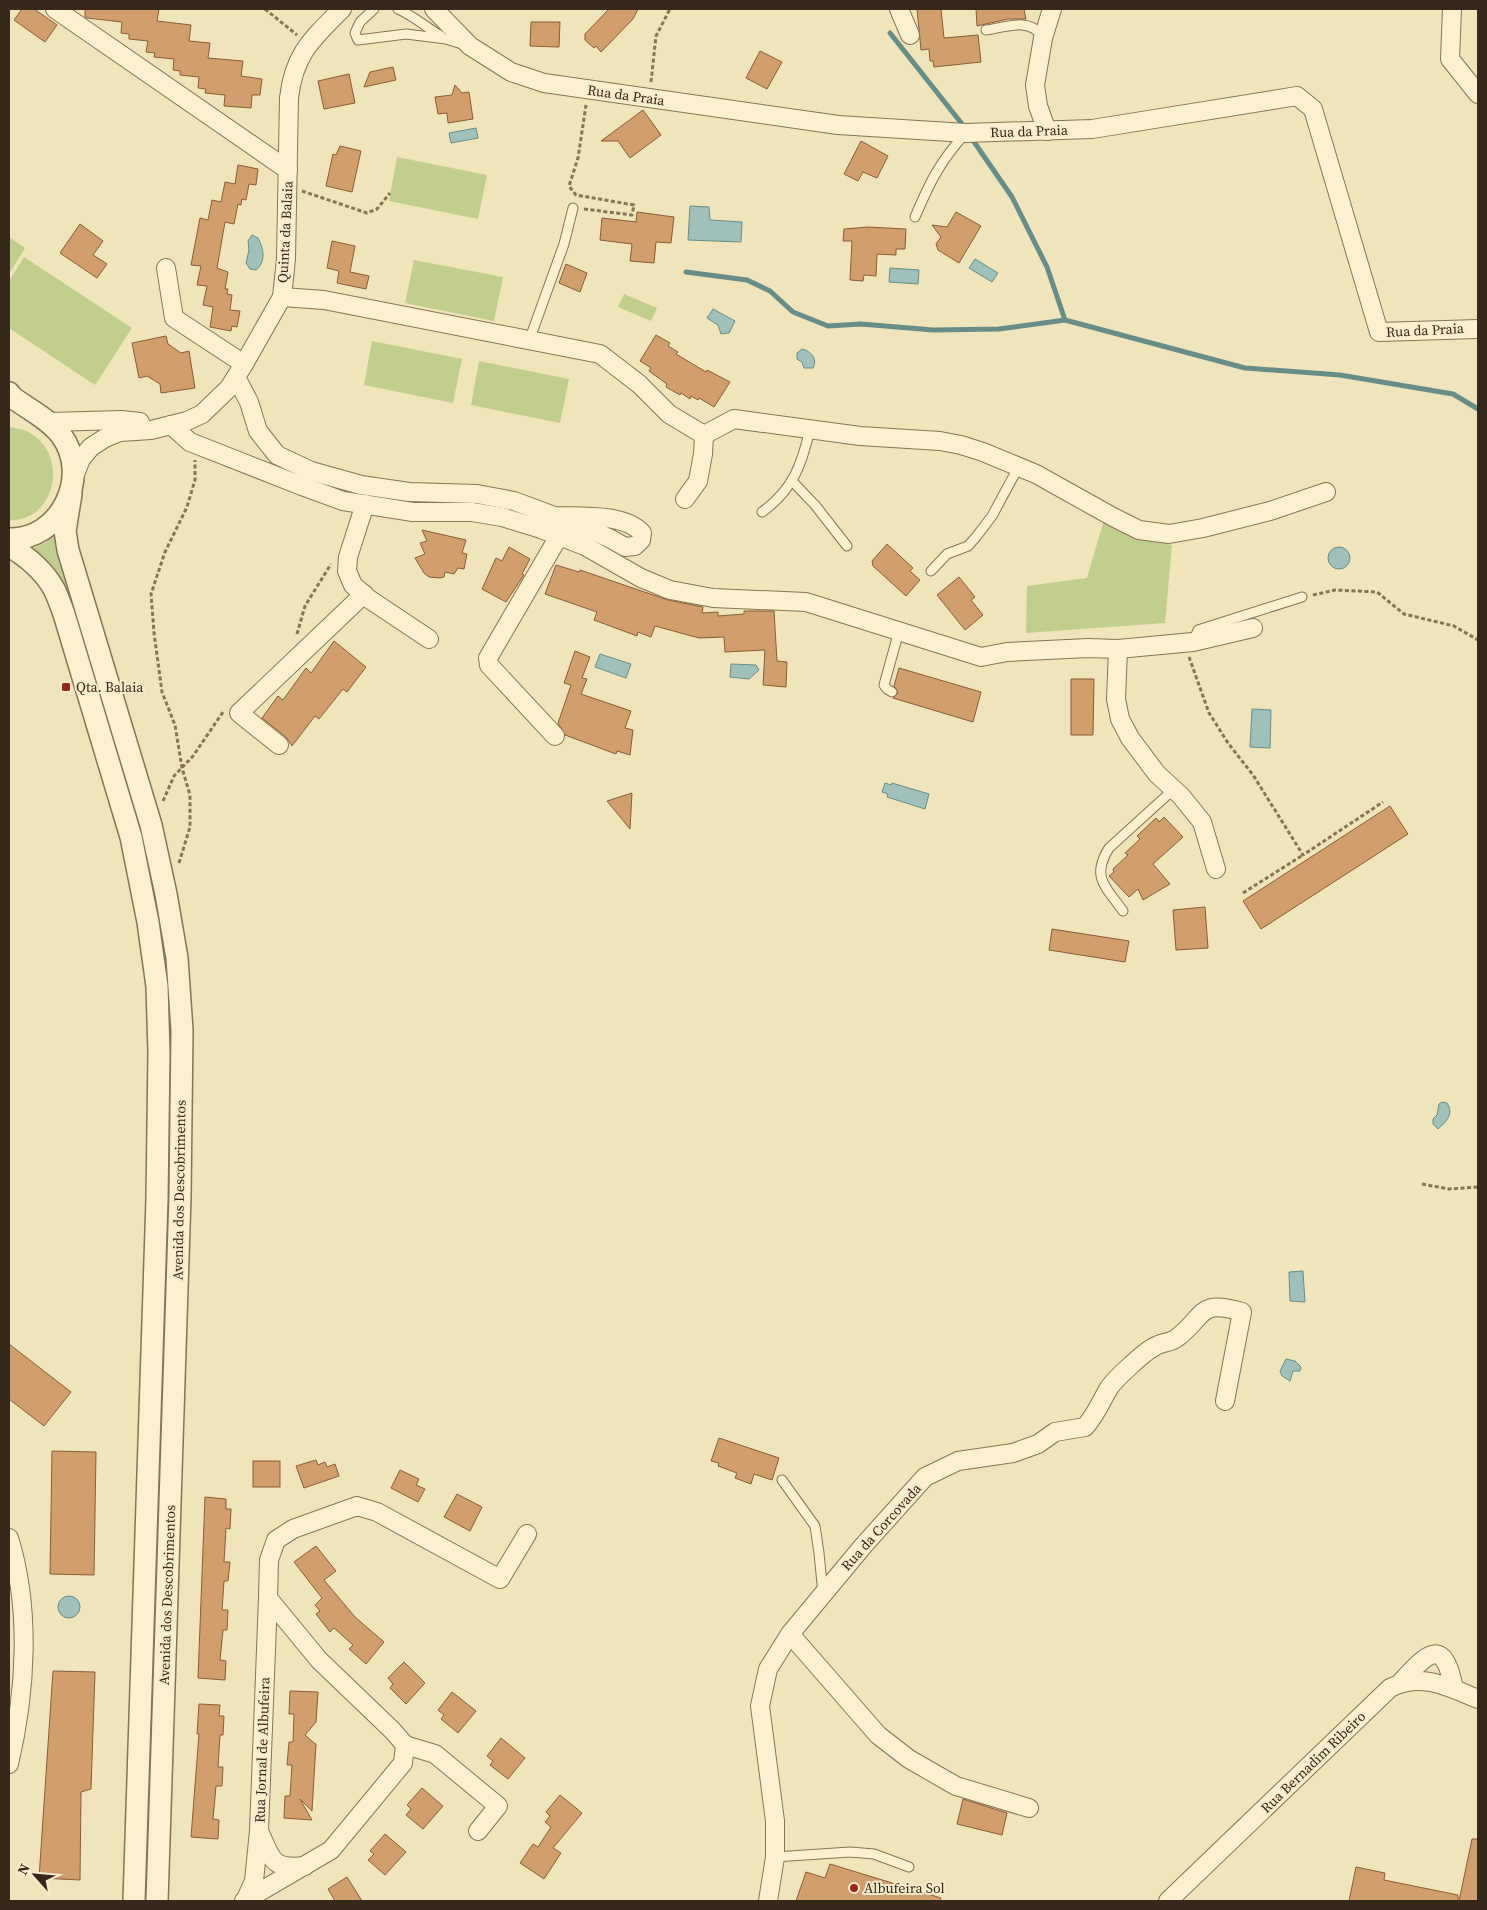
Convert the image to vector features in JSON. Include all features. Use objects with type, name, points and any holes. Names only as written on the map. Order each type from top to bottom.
[{"type":"street","points":[[55,9],[287,178]]},
{"type":"street","name":"Quinta da Balaia","points":[[72,485],[81,459],[90,446],[120,432],[151,430],[187,421],[202,414],[229,388],[282,297],[286,259],[288,98],[291,79],[298,61],[308,44],[342,9]]},
{"type":"street","name":"Rua da Praia","points":[[434,9],[470,46],[510,72],[544,84],[838,125],[970,133],[1047,131],[1092,128],[1297,96],[1312,109],[1379,332],[1478,329]]},
{"type":"street","points":[[899,9],[910,35]]},
{"type":"street","points":[[1047,131],[1038,106],[1035,85],[1043,38],[1052,9]]},
{"type":"street","points":[[1452,9],[1450,58],[1478,94]]},
{"type":"street","points":[[166,268],[174,318],[240,370],[258,431],[277,455],[311,471],[361,485],[409,492],[477,494],[514,501],[554,516]]},
{"type":"street","points":[[282,297],[324,300],[600,354],[639,384],[669,414],[704,435]]},
{"type":"street","name":"Avenida dos Descobrimentos","points":[[9,393],[61,435],[73,462],[66,531],[68,550],[151,825],[177,958],[182,1030],[180,1197],[157,1901]]},
{"type":"street","points":[[9,409],[20,409],[43,419]]},
{"type":"street","name":"Quinta da Balaia","points":[[43,419],[122,420],[171,425]]},
{"type":"street","points":[[704,435],[734,419],[860,436],[940,441],[983,452],[1019,466],[1062,487],[1139,530],[1169,534],[1203,528],[1270,511],[1326,492]]},
{"type":"street","points":[[171,425],[190,442],[343,501],[413,512],[472,512],[502,517],[585,546],[641,578],[670,590],[713,598],[806,602],[981,657],[1007,652],[1088,648],[1190,647],[1253,628]]},
{"type":"street","points":[[685,499],[698,481],[704,435]]},
{"type":"street","points":[[9,539],[34,535],[51,524],[62,511],[72,485]]},
{"type":"street","points":[[365,504],[348,556],[347,572],[353,585],[429,639]]},
{"type":"street","points":[[555,736],[489,665],[488,658],[559,536]]},
{"type":"street","name":"Avenida dos Descobrimentos","points":[[9,546],[20,552],[54,588],[64,614],[131,837],[148,922],[157,986],[159,1052],[157,1190],[134,1901]]},
{"type":"street","points":[[279,745],[239,713],[364,594]]},
{"type":"street","points":[[1118,648],[1116,699],[1120,719],[1130,738],[1156,774],[1174,789],[1202,822],[1216,869]]},
{"type":"street","name":"Rua da Corcovada","points":[[768,1901],[775,1857],[775,1821],[760,1706],[768,1669],[790,1634],[863,1546],[925,1477],[958,1461],[1013,1453],[1038,1444],[1054,1432],[1085,1427],[1096,1414],[1109,1387],[1133,1364],[1154,1347],[1177,1338],[1204,1310],[1222,1306],[1242,1312],[1225,1401]]},
{"type":"street","name":"Rua Jornal de Albufeira","points":[[245,1901],[254,1880],[259,1831],[269,1560],[276,1540],[293,1529],[357,1506],[377,1512],[500,1579],[527,1534]]},
{"type":"street","points":[[9,1538],[16,1562],[25,1644],[17,1732],[9,1764]]},
{"type":"street","points":[[268,1598],[319,1660],[393,1731],[405,1745],[435,1754],[498,1806],[478,1831]]},
{"type":"street","points":[[790,1634],[878,1735],[909,1759],[956,1786],[1028,1808]]},
{"type":"street","name":"Rua Bernadim Ribeiro","points":[[1168,1901],[1390,1688],[1401,1682],[1418,1663],[1429,1655],[1439,1655],[1446,1659],[1451,1670],[1454,1689]]},
{"type":"street","points":[[1401,1682],[1410,1680],[1427,1681],[1478,1699]]},
{"type":"street","name":"Rua Jornal de Albufeira","points":[[245,1901],[330,1850],[403,1763],[405,1745]]},
{"type":"street","points":[[259,1831],[273,1861],[287,1868],[305,1866]]},
{"type":"lane","points":[[374,9],[360,22],[354,33],[358,40],[406,34],[446,39],[470,46]]},
{"type":"lane","points":[[398,9],[446,39]]},
{"type":"lane","points":[[986,30],[1030,26],[1038,29],[1043,38]]},
{"type":"lane","points":[[915,217],[932,177],[950,151],[970,133]]},
{"type":"lane","points":[[529,341],[564,244],[573,208]]},
{"type":"lane","points":[[762,512],[776,502],[792,481],[804,456],[810,429]]},
{"type":"lane","points":[[931,572],[947,554],[968,546],[976,537],[992,516],[1019,466]]},
{"type":"lane","points":[[792,481],[815,504],[847,546]]},
{"type":"lane","points":[[1190,647],[1198,630],[1302,597]]},
{"type":"lane","points":[[892,692],[884,685],[899,631]]},
{"type":"lane","points":[[1123,910],[1102,882],[1100,865],[1109,848],[1174,789]]},
{"type":"lane","points":[[782,1480],[815,1526],[823,1594]]},
{"type":"lane","points":[[775,1857],[850,1852],[874,1854],[909,1867]]},
{"type":"path","points":[[265,9],[308,44]]},
{"type":"path","points":[[651,99],[656,36],[670,9]]},
{"type":"path","points":[[573,208],[632,214],[634,205],[576,194],[569,186],[578,158],[589,90]]},
{"type":"path","points":[[287,178],[367,213],[377,209],[390,193]]},
{"type":"path","points":[[178,865],[190,827],[190,795],[182,768],[175,725],[162,692],[151,594],[165,552],[187,507],[195,480],[195,460],[190,442]]},
{"type":"path","points":[[1302,597],[1335,590],[1377,592],[1404,614],[1454,626],[1478,640]]},
{"type":"path","points":[[1190,647],[1209,713],[1228,743],[1253,775],[1302,855]]},
{"type":"path","points":[[1243,893],[1383,802]]},
{"type":"path","points":[[1422,1184],[1449,1189],[1478,1187]]},
{"type":"green space","points":[[397,157],[487,175],[478,219],[389,201]]},
{"type":"green space","points":[[9,237],[25,248],[9,274]]},
{"type":"green space","points":[[24,257],[132,328],[95,385],[9,328],[9,281]]},
{"type":"green space","points":[[414,260],[503,277],[494,321],[405,303]]},
{"type":"green space","points":[[624,294],[657,308],[651,321],[618,307]]},
{"type":"green space","points":[[372,341],[462,359],[453,403],[364,385]]},
{"type":"green space","points":[[479,361],[569,379],[560,423],[471,405]]},
{"type":"green space","points":[[9,427],[24,430],[39,440],[49,453],[53,468],[52,484],[47,498],[38,510],[25,518],[9,520]]},
{"type":"green space","points":[[1104,520],[1139,537],[1172,545],[1165,623],[1026,633],[1027,586],[1087,578]]},
{"type":"green space","points":[[56,533],[139,820],[152,878],[111,736],[32,549],[45,543]]},
{"type":"water","points":[[476,128],[478,138],[451,143],[449,133]]},
{"type":"water","points":[[690,206],[709,207],[710,220],[742,222],[741,242],[688,240]]},
{"type":"water","points":[[252,235],[258,238],[263,251],[263,259],[256,270],[250,269],[246,263],[249,250],[248,241]]},
{"type":"water","points":[[975,259],[998,273],[992,282],[969,268]]},
{"type":"water","points":[[890,268],[919,270],[918,284],[889,282]]},
{"type":"water","points":[[713,309],[735,321],[729,333],[721,334],[718,325],[707,318]]},
{"type":"water","points":[[802,349],[813,356],[815,362],[813,368],[804,368],[802,362],[797,359],[797,353]]},
{"type":"water","points":[[1339,547],[1347,550],[1350,558],[1347,566],[1339,569],[1331,566],[1328,558],[1331,550]]},
{"type":"water","points":[[600,654],[631,664],[626,678],[595,667]]},
{"type":"water","points":[[731,664],[756,665],[759,670],[749,679],[730,677]]},
{"type":"water","points":[[1252,709],[1271,710],[1270,748],[1250,747]]},
{"type":"water","points":[[885,783],[891,785],[892,783],[929,794],[925,809],[887,797],[888,794],[882,792]]},
{"type":"water","points":[[1442,1102],[1447,1103],[1450,1114],[1438,1129],[1433,1124],[1433,1119],[1437,1115],[1439,1104]]},
{"type":"water","points":[[1303,1271],[1305,1302],[1290,1301],[1289,1272]]},
{"type":"water","points":[[1286,1359],[1295,1361],[1301,1367],[1300,1371],[1293,1371],[1290,1381],[1282,1376],[1280,1371]]},
{"type":"water","points":[[65,1596],[73,1596],[80,1603],[80,1611],[73,1618],[65,1618],[58,1611],[58,1603]]},
{"type":"building","points":[[22,9],[34,9],[57,25],[45,42],[14,20]]},
{"type":"building","points":[[85,9],[159,9],[157,21],[191,25],[189,41],[210,43],[208,58],[243,61],[241,76],[262,79],[260,95],[252,95],[251,108],[224,106],[225,95],[205,93],[206,89],[198,88],[199,77],[180,75],[180,71],[173,70],[174,59],[154,57],[155,53],[146,52],[148,41],[129,39],[129,34],[121,33],[122,22],[87,18],[85,17]]},
{"type":"building","points":[[609,9],[638,9],[633,19],[601,52],[596,46],[594,48],[585,40],[585,34]]},
{"type":"building","points":[[917,9],[941,9],[944,38],[978,35],[981,62],[934,67],[933,61],[930,61],[929,49],[921,50]]},
{"type":"building","points":[[976,9],[1024,9],[1026,19],[1008,19],[977,26]]},
{"type":"building","points":[[531,22],[560,22],[559,47],[530,46]]},
{"type":"building","points":[[760,51],[782,62],[767,89],[746,78]]},
{"type":"building","points":[[393,67],[396,80],[364,87],[370,72]]},
{"type":"building","points":[[349,74],[355,103],[324,109],[318,81]]},
{"type":"building","points":[[455,85],[462,93],[469,92],[473,119],[448,123],[447,113],[438,114],[435,97],[452,95]]},
{"type":"building","points":[[643,110],[661,135],[630,158],[618,141],[601,141]]},
{"type":"building","points":[[861,141],[888,156],[877,178],[863,172],[858,181],[844,174]]},
{"type":"building","points":[[340,146],[361,151],[352,192],[326,186],[333,154],[336,155]]},
{"type":"building","points":[[238,165],[258,169],[256,185],[249,184],[246,200],[242,199],[241,205],[238,204],[234,224],[225,222],[217,268],[228,272],[225,289],[228,289],[227,294],[232,295],[230,310],[240,311],[237,327],[232,326],[231,331],[210,327],[213,307],[203,305],[207,286],[197,285],[201,266],[191,265],[200,218],[208,220],[212,200],[221,202],[225,182],[235,184]]},
{"type":"building","points":[[637,212],[674,217],[671,243],[656,242],[654,263],[630,261],[632,244],[600,240],[602,218],[636,222]]},
{"type":"building","points":[[956,212],[981,226],[959,263],[938,250],[936,244],[941,237],[932,225],[947,227]]},
{"type":"building","points":[[80,224],[103,241],[93,255],[107,264],[97,278],[60,253]]},
{"type":"building","points":[[868,227],[906,229],[905,249],[896,249],[896,255],[877,254],[876,276],[864,275],[863,281],[850,280],[852,241],[843,241],[844,229]]},
{"type":"building","points":[[332,241],[355,246],[350,272],[369,276],[366,289],[337,283],[339,271],[327,268]]},
{"type":"building","points":[[566,264],[587,273],[580,292],[559,283]]},
{"type":"building","points":[[656,335],[670,343],[668,346],[678,352],[676,354],[706,372],[707,370],[730,382],[714,407],[699,398],[698,400],[691,396],[690,399],[666,387],[667,384],[649,371],[651,368],[640,361]]},
{"type":"building","points":[[166,336],[168,344],[181,353],[189,351],[195,388],[161,393],[160,384],[147,376],[139,378],[132,343]]},
{"type":"building","points":[[422,530],[466,540],[462,553],[467,554],[464,569],[458,568],[454,574],[445,572],[444,577],[440,578],[429,577],[424,573],[415,558],[425,554],[420,543],[427,541]]},
{"type":"building","points":[[887,544],[913,568],[910,571],[920,580],[906,596],[873,566],[872,561]]},
{"type":"building","points":[[509,547],[530,559],[522,574],[524,575],[506,602],[482,589],[496,558],[502,561]]},
{"type":"building","points":[[556,565],[579,572],[580,570],[668,600],[703,607],[702,613],[718,612],[718,616],[744,614],[744,611],[774,611],[777,661],[787,662],[786,687],[763,685],[765,650],[725,652],[724,637],[699,638],[655,626],[651,637],[638,632],[637,636],[594,620],[597,612],[545,594]]},
{"type":"building","points":[[959,577],[975,597],[971,600],[983,615],[965,630],[937,595]]},
{"type":"building","points":[[334,641],[366,667],[347,692],[343,689],[319,719],[315,716],[292,746],[286,737],[262,718],[278,696],[283,700],[306,668],[311,673]]},
{"type":"building","points":[[575,651],[590,657],[582,678],[587,679],[581,694],[631,711],[625,728],[633,730],[630,755],[617,751],[616,754],[565,735],[558,723],[571,685],[564,683]]},
{"type":"building","points":[[899,668],[981,692],[973,722],[893,698],[898,693],[894,686]]},
{"type":"building","points":[[1071,679],[1094,679],[1093,735],[1071,735]]},
{"type":"building","points":[[632,793],[630,829],[607,801]]},
{"type":"building","points":[[1390,806],[1408,834],[1261,929],[1243,901]]},
{"type":"building","points":[[1164,817],[1183,837],[1153,864],[1170,884],[1143,900],[1138,889],[1129,897],[1109,876],[1114,872],[1113,869],[1128,855],[1125,853],[1140,839],[1137,836],[1156,818],[1159,822]]},
{"type":"building","points":[[1205,907],[1208,948],[1176,950],[1173,910]]},
{"type":"building","points":[[1052,929],[1129,941],[1125,962],[1049,950]]},
{"type":"building","points":[[9,1344],[71,1392],[44,1426],[9,1399]]},
{"type":"building","points":[[719,1438],[779,1458],[772,1480],[754,1474],[751,1484],[735,1478],[737,1473],[718,1466],[719,1463],[711,1461]]},
{"type":"building","points":[[52,1451],[96,1452],[94,1575],[50,1574]]},
{"type":"building","points":[[316,1460],[318,1465],[325,1462],[327,1467],[335,1464],[339,1476],[304,1488],[296,1466]]},
{"type":"building","points":[[253,1461],[280,1461],[280,1487],[253,1487]]},
{"type":"building","points":[[400,1470],[419,1479],[416,1485],[425,1489],[418,1502],[391,1488]]},
{"type":"building","points":[[457,1494],[482,1507],[470,1531],[444,1517]]},
{"type":"building","points":[[205,1497],[226,1499],[226,1509],[231,1509],[230,1529],[226,1528],[224,1562],[230,1562],[228,1581],[224,1581],[222,1610],[228,1610],[227,1630],[223,1630],[220,1660],[226,1661],[225,1680],[198,1678]]},
{"type":"building","points":[[316,1546],[336,1571],[324,1580],[355,1617],[384,1642],[366,1664],[349,1649],[353,1645],[334,1628],[330,1632],[316,1614],[320,1611],[315,1605],[322,1598],[294,1562]]},
{"type":"building","points":[[404,1662],[425,1683],[406,1704],[390,1688],[393,1684],[388,1678]]},
{"type":"building","points":[[53,1671],[95,1672],[91,1789],[81,1792],[80,1880],[39,1878]]},
{"type":"building","points":[[290,1691],[318,1692],[316,1722],[305,1735],[316,1744],[312,1811],[300,1799],[312,1820],[284,1818],[285,1796],[290,1796],[292,1765],[287,1765],[289,1742],[293,1742],[294,1714],[289,1714]]},
{"type":"building","points":[[452,1692],[476,1711],[458,1733],[441,1719],[444,1715],[438,1710]]},
{"type":"building","points":[[199,1704],[220,1705],[219,1716],[224,1716],[223,1735],[220,1735],[218,1767],[223,1767],[222,1786],[216,1786],[213,1819],[219,1820],[218,1839],[191,1837],[199,1734],[197,1734]]},
{"type":"building","points":[[501,1738],[525,1758],[508,1779],[490,1765],[493,1761],[487,1756]]},
{"type":"building","points":[[422,1788],[443,1806],[423,1829],[406,1815],[411,1809],[407,1805]]},
{"type":"building","points":[[560,1795],[582,1813],[553,1848],[561,1853],[544,1879],[520,1863],[533,1844],[538,1847],[551,1827],[545,1822],[550,1816],[546,1812]]},
{"type":"building","points":[[963,1799],[1007,1813],[1002,1835],[957,1824]]},
{"type":"building","points":[[385,1834],[406,1852],[385,1875],[368,1860],[374,1854],[370,1851]]},
{"type":"building","points":[[1472,1839],[1478,1839],[1478,1901],[1459,1901]]},
{"type":"building","name":"Albufeira Sol","points":[[830,1864],[941,1898],[940,1901],[796,1901],[806,1872],[825,1878]]},
{"type":"building","points":[[1356,1867],[1385,1873],[1384,1880],[1458,1895],[1458,1901],[1349,1901]]},
{"type":"building","points":[[347,1877],[362,1901],[335,1901],[328,1889]]},
{"type":"waterway","points":[[890,33],[966,129]]},
{"type":"waterway","points":[[970,136],[1012,197],[1047,267],[1065,320],[1245,368],[1340,375],[1453,394],[1478,409]]},
{"type":"waterway","points":[[686,272],[747,280],[770,291],[793,312],[828,326],[861,324],[933,330],[999,329],[1065,320]]},
{"type":"place","name":"Qta. Balaia","points":[[66,687]]},
{"type":"place","name":"Albufeira Sol","points":[[854,1888]]}]
